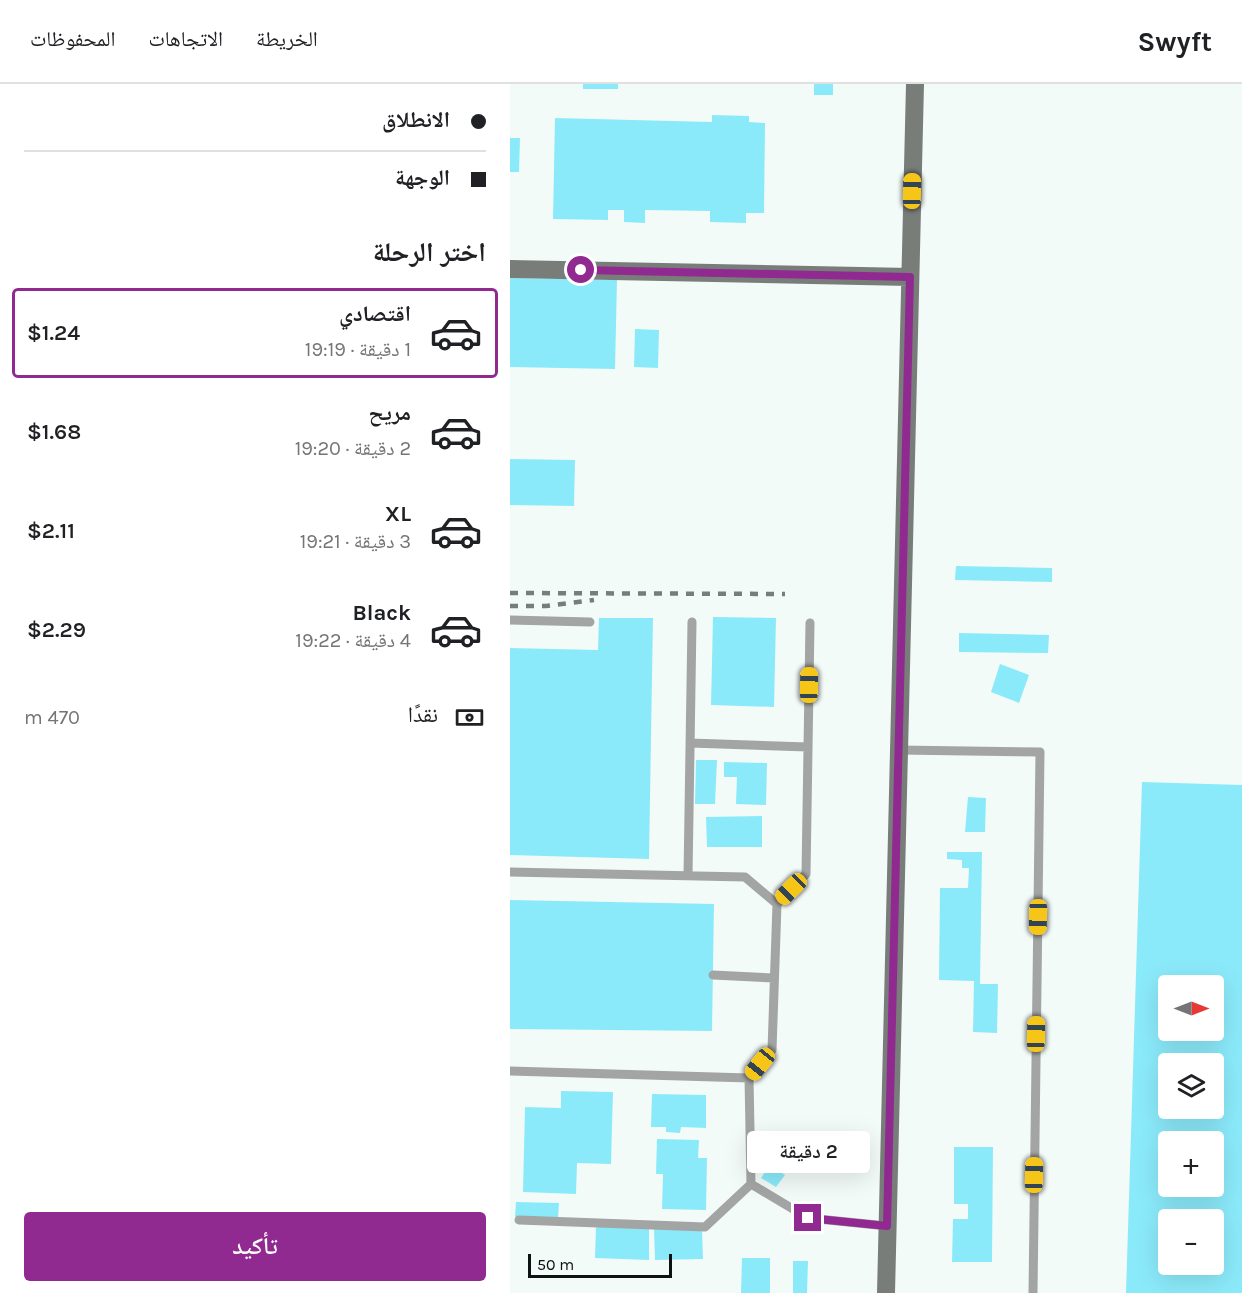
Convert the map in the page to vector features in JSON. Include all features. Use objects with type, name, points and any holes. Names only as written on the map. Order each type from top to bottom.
[{"type":"main road","points":[[886,1293],[915,84]]},
{"type":"main road","points":[[510,269],[910,277]]},
{"type":"lane","points":[[510,620],[590,622]]},
{"type":"lane","points":[[688,876],[692,622]]},
{"type":"lane","points":[[519,1220],[705,1227],[751,1184],[749,1078],[772,1050],[777,904],[806,874],[810,623]]},
{"type":"lane","points":[[690,743],[808,747]]},
{"type":"lane","points":[[899,750],[1040,752],[1033,1293]]},
{"type":"lane","points":[[510,872],[745,877],[777,904]]},
{"type":"lane","points":[[712,975],[774,978]]},
{"type":"lane","points":[[510,1071],[749,1078]]},
{"type":"lane","points":[[751,1184],[808,1218],[887,1226]]},
{"type":"building","points":[[583,84],[618,84],[618,89],[583,89]]},
{"type":"building","points":[[814,84],[833,84],[833,95],[814,95]]},
{"type":"building","points":[[712,115],[749,116],[749,122],[765,123],[764,213],[746,213],[746,223],[710,222],[710,211],[645,210],[645,223],[624,222],[624,210],[608,210],[608,220],[553,219],[555,118],[712,122]]},
{"type":"building","points":[[510,138],[520,138],[519,172],[510,172]]},
{"type":"building","points":[[510,278],[617,280],[615,369],[510,367]]},
{"type":"building","points":[[635,329],[659,330],[658,368],[634,367]]},
{"type":"building","points":[[510,459],[575,460],[574,506],[510,505]]},
{"type":"building","points":[[956,566],[1052,568],[1052,582],[955,580]]},
{"type":"building","points":[[713,617],[776,618],[774,707],[711,705]]},
{"type":"building","points":[[599,618],[653,618],[649,859],[510,855],[510,648],[598,650]]},
{"type":"building","points":[[959,633],[1049,635],[1048,653],[959,652]]},
{"type":"building","points":[[1000,664],[1029,675],[1019,703],[991,692]]},
{"type":"building","points":[[696,760],[717,760],[715,804],[695,804]]},
{"type":"building","points":[[724,762],[767,763],[766,805],[736,804],[737,777],[724,777]]},
{"type":"building","points":[[1142,782],[1242,785],[1242,1293],[1126,1293]]},
{"type":"building","points":[[968,797],[986,798],[985,832],[965,832]]},
{"type":"building","points":[[762,816],[762,847],[707,847],[706,817]]},
{"type":"building","points":[[947,852],[982,852],[980,984],[998,984],[997,1033],[973,1032],[974,981],[939,980],[940,888],[968,888],[969,868],[962,868],[962,860],[947,859]]},
{"type":"building","points":[[510,900],[714,904],[712,1031],[510,1029]]},
{"type":"building","points":[[561,1091],[613,1092],[611,1164],[577,1163],[576,1194],[523,1192],[525,1107],[561,1108]]},
{"type":"building","points":[[652,1094],[706,1095],[706,1128],[681,1127],[680,1133],[666,1132],[666,1127],[651,1127]]},
{"type":"building","points":[[657,1139],[699,1140],[698,1158],[707,1158],[706,1210],[662,1209],[663,1174],[656,1174]]},
{"type":"building","points":[[954,1147],[993,1147],[992,1262],[952,1262],[953,1219],[968,1219],[968,1204],[954,1204]]},
{"type":"building","points":[[770,1165],[785,1175],[776,1187],[761,1178]]},
{"type":"building","points":[[516,1202],[559,1203],[558,1219],[515,1217]]},
{"type":"building","points":[[596,1226],[649,1228],[649,1260],[595,1258]]},
{"type":"building","points":[[702,1228],[703,1259],[655,1260],[654,1229]]},
{"type":"building","points":[[742,1258],[770,1258],[770,1293],[741,1293]]},
{"type":"building","points":[[793,1261],[808,1261],[807,1293],[793,1293]]},
{"type":"railway","points":[[510,593],[785,594]]},
{"type":"railway","points":[[510,606],[546,606],[594,600]]},
{"type":"route","points":[[581,270],[910,277],[887,1226],[808,1218]]}]
